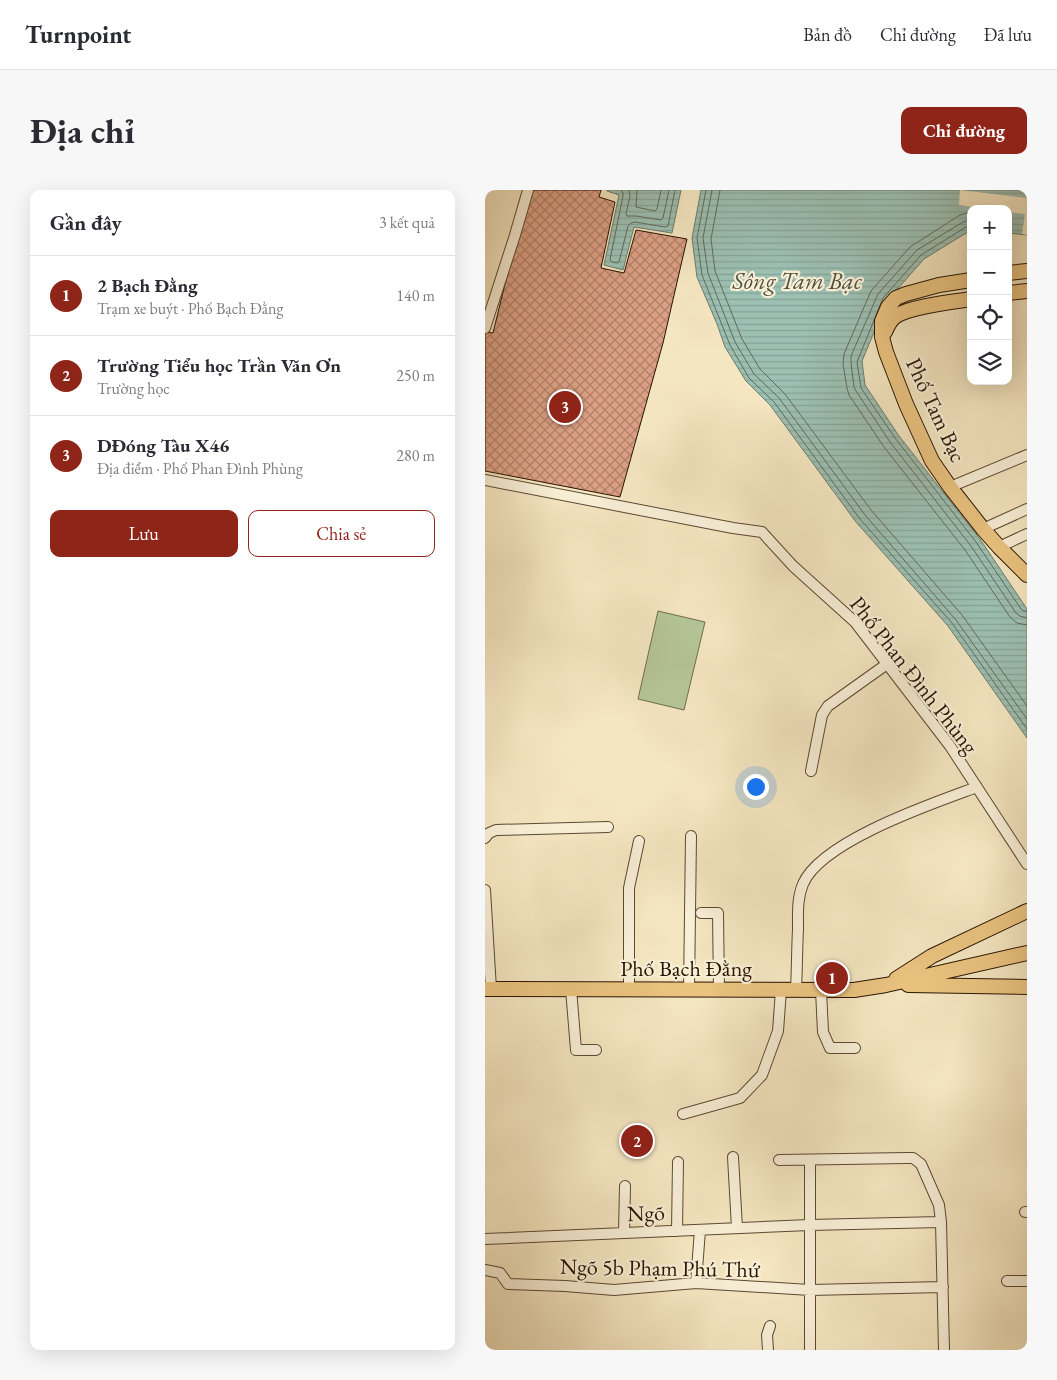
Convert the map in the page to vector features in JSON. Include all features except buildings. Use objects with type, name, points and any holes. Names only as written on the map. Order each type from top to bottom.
[{"type":"main road","points":[[1012,273],[1027,271]]},
{"type":"main road","points":[[882,337],[883,321],[888,307],[896,298],[939,285],[967,281]]},
{"type":"main road","points":[[1012,292],[1027,290]]},
{"type":"main road","name":"Phố Tam Bạc","points":[[967,300],[909,310],[897,315],[890,321],[882,337],[906,404],[933,461],[950,487],[983,529],[999,547],[1025,569]]},
{"type":"main road","name":"Phố Bạch Đằng","points":[[887,985],[933,956],[1027,911]]},
{"type":"main road","name":"Phố Bạch Đằng","points":[[488,989],[854,990],[887,985],[1027,953]]},
{"type":"main road","name":"Phố Bạch Đằng","points":[[887,985],[1027,987]]},
{"type":"street","points":[[485,328],[528,190]]},
{"type":"street","points":[[950,487],[1027,455]]},
{"type":"street","name":"Phố Phan Đình Phùng","points":[[485,480],[762,532],[793,566],[855,622],[950,746],[1027,864]]},
{"type":"street","points":[[983,529],[1027,509]]},
{"type":"street","points":[[999,547],[1027,534]]},
{"type":"street","points":[[811,770],[824,710],[887,664]]},
{"type":"street","points":[[796,990],[799,898],[804,882],[818,863],[855,838],[927,805],[977,787]]},
{"type":"street","points":[[485,838],[489,833],[496,830],[608,827]]},
{"type":"street","points":[[689,990],[691,836]]},
{"type":"street","points":[[629,990],[629,888],[639,841]]},
{"type":"street","points":[[485,890],[488,989]]},
{"type":"street","points":[[701,913],[718,913],[719,990]]},
{"type":"street","points":[[571,989],[575,1050],[596,1050]]},
{"type":"street","points":[[683,1114],[740,1098],[763,1074],[778,1031],[781,990]]},
{"type":"street","points":[[821,990],[823,1032],[830,1048],[855,1048]]},
{"type":"street","points":[[733,1157],[737,1228]]},
{"type":"street","points":[[779,1160],[913,1158],[921,1164],[939,1205],[944,1350]]},
{"type":"street","points":[[810,1160],[810,1350]]},
{"type":"street","points":[[677,1231],[678,1162]]},
{"type":"street","points":[[624,1233],[625,1186]]},
{"type":"street","name":"Ngõ","points":[[485,1239],[809,1225],[941,1222]]},
{"type":"street","points":[[696,1283],[700,1230]]},
{"type":"street","name":"Ngõ 5b Phạm Phú Thứ","points":[[485,1270],[500,1273],[508,1284],[614,1290],[696,1283],[810,1290],[943,1287]]},
{"type":"street","points":[[1007,1281],[1027,1281]]},
{"type":"street","points":[[768,1350],[767,1335],[770,1326]]},
{"type":"green space","points":[[658,611],[705,622],[684,710],[638,699]]},
{"type":"water","points":[[607,190],[681,190],[672,233],[634,227],[623,270],[604,265],[619,195]]},
{"type":"water","name":"Sông Tam Bạc","points":[[701,190],[1027,190],[1027,235],[1012,233],[1012,205],[967,205],[967,232],[924,259],[887,301],[862,361],[865,385],[899,436],[980,539],[1027,609],[1027,738],[948,626],[856,522],[770,405],[746,381],[725,347],[697,277],[692,238]]},
{"type":"pier","points":[[960,190],[1027,198],[1027,235],[1022,234],[1025,214],[1012,212],[1012,205],[959,205]]},
{"type":"place","name":"DĐóng Tàu X46","points":[[565,407]]},
{"type":"place","name":"2 Bạch Đằng","points":[[832,978]]},
{"type":"place","name":"Trường Tiểu học Trần Văn Ơn","points":[[637,1141]]}]
